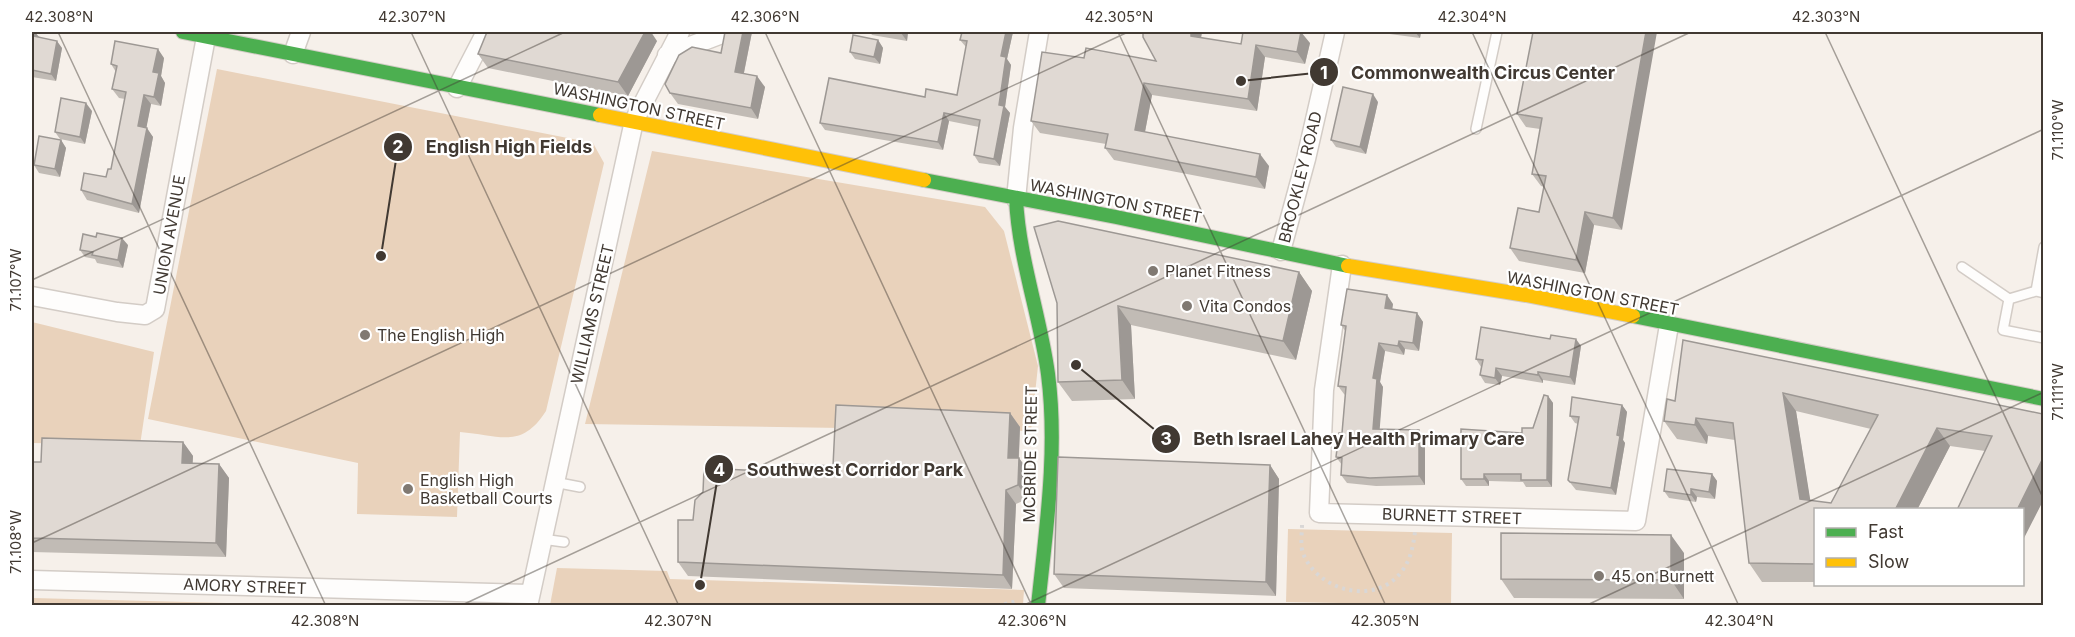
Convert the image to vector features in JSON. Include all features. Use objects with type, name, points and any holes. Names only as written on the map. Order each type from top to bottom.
[{"type":"main road","name":"WASHINGTON STREET","points":[[183,32],[1016,199],[1116,216],[1342,265],[1526,295],[2043,399]]},
{"type":"main road","name":"MCBRIDE STREET","points":[[1016,199],[1016,225],[1040,329],[1048,376],[1051,424],[1049,484],[1038,606]]},
{"type":"street","points":[[293,54],[301,32]]},
{"type":"street","points":[[457,88],[486,32]]},
{"type":"street","name":"WILLIAMS STREET","points":[[529,600],[634,121],[680,32]]},
{"type":"street","points":[[667,56],[727,32]]},
{"type":"street","points":[[1016,199],[1023,128],[1039,32]]},
{"type":"street","name":"BROOKLEY ROAD","points":[[1281,251],[1306,159],[1335,32]]},
{"type":"street","name":"UNION AVENUE","points":[[32,296],[145,315],[155,309],[206,37]]},
{"type":"street","name":"BURNETT STREET","points":[[1342,265],[1324,390],[1319,513],[1636,521],[1669,325]]},
{"type":"street","name":"AMORY STREET","points":[[32,580],[529,600]]},
{"type":"lane","points":[[1476,129],[1497,32]]},
{"type":"lane","points":[[1962,267],[2009,299],[2040,292],[2043,247]]},
{"type":"lane","points":[[2009,299],[2003,330],[2043,338]]},
{"type":"lane","points":[[554,482],[580,487]]},
{"type":"lane","points":[[542,539],[564,542]]},
{"type":"path","points":[[1302,525],[1302,551],[1312,570],[1326,582],[1344,590],[1366,591],[1389,583],[1402,572],[1413,552],[1416,528]]},
{"type":"path","points":[[997,606],[1024,599]]},
{"type":"path","points":[[776,606],[860,606]]},
{"type":"shaded area","name":"The English High","points":[[217,69],[593,143],[604,163],[546,411],[537,423],[518,436],[498,437],[460,432],[457,517],[357,514],[358,463],[148,419]]},
{"type":"shaded area","points":[[652,151],[985,207],[1004,231],[1038,366],[1031,431],[585,424]]},
{"type":"shaded area","points":[[32,322],[154,352],[140,445],[32,443]]},
{"type":"shaded area","points":[[1288,529],[1452,533],[1451,605],[1286,602]]},
{"type":"shaded area","points":[[557,568],[667,571],[670,579],[1024,590],[1023,605],[550,605]]},
{"type":"shaded area","points":[[32,598],[304,605],[32,606]]},
{"type":"building","points":[[32,32],[33,36],[57,41],[51,74],[32,70]]},
{"type":"building","points":[[487,32],[645,32],[618,82],[478,54]]},
{"type":"building","points":[[725,32],[743,32],[735,72],[757,76],[751,108],[670,93],[665,84],[679,55],[692,47],[721,53]]},
{"type":"building","points":[[962,32],[1006,32],[1001,56],[1006,57],[999,105],[1004,106],[994,159],[974,155],[980,120],[944,113],[938,142],[820,123],[829,78],[925,97],[926,89],[957,95],[967,41],[960,40]]},
{"type":"building","points":[[1143,32],[1191,32],[1191,36],[1241,44],[1243,32],[1301,32],[1297,52],[1256,45],[1248,99],[1144,83],[1135,130],[1260,154],[1256,177],[1105,148],[1108,134],[1031,121],[1042,52],[1084,58],[1086,48],[1156,61],[1143,37]]},
{"type":"building","points":[[1533,32],[1646,32],[1613,218],[1585,212],[1576,260],[1510,248],[1518,208],[1539,212],[1546,176],[1532,174],[1542,118],[1517,114]]},
{"type":"building","points":[[853,35],[878,40],[874,57],[850,52]]},
{"type":"building","points":[[115,41],[158,49],[153,72],[159,73],[154,97],[144,95],[138,126],[147,128],[132,204],[81,190],[84,173],[106,177],[108,169],[111,169],[126,92],[112,89],[117,66],[111,64]]},
{"type":"building","points":[[1343,87],[1373,94],[1360,147],[1331,140]]},
{"type":"building","points":[[61,98],[86,103],[80,137],[55,132]]},
{"type":"building","points":[[39,136],[61,140],[55,169],[34,165]]},
{"type":"building","name":"Vita Condos","points":[[1058,221],[1299,272],[1283,341],[1118,306],[1122,380],[1058,382],[1057,303],[1034,227]]},
{"type":"building","points":[[97,233],[122,238],[118,260],[80,250],[83,234],[96,237]]},
{"type":"building","points":[[1347,289],[1387,295],[1385,308],[1417,313],[1413,343],[1399,341],[1398,346],[1379,343],[1373,378],[1377,379],[1373,429],[1419,430],[1419,476],[1370,478],[1341,475],[1342,458],[1336,457],[1339,433],[1342,433],[1346,387],[1338,386],[1346,326],[1341,325]]},
{"type":"building","points":[[1481,327],[1550,339],[1551,335],[1576,339],[1570,377],[1538,372],[1538,375],[1496,368],[1495,378],[1480,375],[1483,360],[1476,359]]},
{"type":"building","points":[[1683,340],[2043,414],[2043,458],[2018,508],[1958,508],[1992,436],[1937,428],[1896,508],[1814,508],[1814,564],[1749,563],[1733,423],[1696,418],[1695,425],[1664,421],[1667,399],[1675,401]],"holes":[[[1783,393],[1878,415],[1831,503],[1800,499]]]},
{"type":"building","points":[[1544,395],[1548,396],[1547,480],[1521,480],[1521,474],[1484,474],[1484,479],[1461,479],[1461,429],[1522,433],[1522,428],[1533,428]]},
{"type":"building","points":[[1572,397],[1622,405],[1617,435],[1620,436],[1611,488],[1568,480],[1579,417],[1570,416]]},
{"type":"building","points":[[836,405],[1010,413],[1008,458],[1019,458],[1018,485],[1006,490],[1003,575],[678,562],[678,520],[693,520],[695,500],[703,492],[704,468],[783,472],[791,464],[833,466]]},
{"type":"building","points":[[42,438],[183,442],[182,463],[219,464],[216,543],[32,538],[32,462],[41,462]]},
{"type":"building","points":[[1058,457],[1270,465],[1266,582],[1054,574]]},
{"type":"building","points":[[1667,469],[1712,474],[1709,492],[1691,489],[1691,495],[1664,491]]},
{"type":"building","points":[[1501,533],[1671,535],[1671,580],[1501,579]]},
{"type":"traffic: fast","points":[[183,32],[600,115]]},
{"type":"traffic: fast","points":[[924,180],[1116,217],[1348,266]]},
{"type":"traffic: fast","points":[[1016,199],[1021,243],[1044,352],[1051,403],[1050,490],[1038,606]]},
{"type":"traffic: fast","points":[[1633,316],[2044,399]]},
{"type":"traffic: slow","points":[[600,115],[924,180]]},
{"type":"traffic: slow","points":[[1348,266],[1526,295],[1633,316]]},
{"type":"place","name":"Commonwealth Circus Center","points":[[1241,81]]},
{"type":"place","name":"English High Fields","points":[[381,256]]},
{"type":"place","name":"Planet Fitness","points":[[1153,271]]},
{"type":"place","name":"Vita Condos","points":[[1187,306]]},
{"type":"place","name":"The English High","points":[[365,335]]},
{"type":"place","name":"Beth Israel Lahey Health Primary Care","points":[[1076,365]]},
{"type":"place","name":"English High Basketball Courts","points":[[408,489]]},
{"type":"place","name":"45 on Burnett","points":[[1599,576]]},
{"type":"place","name":"Southwest Corridor Park","points":[[700,585]]}]
